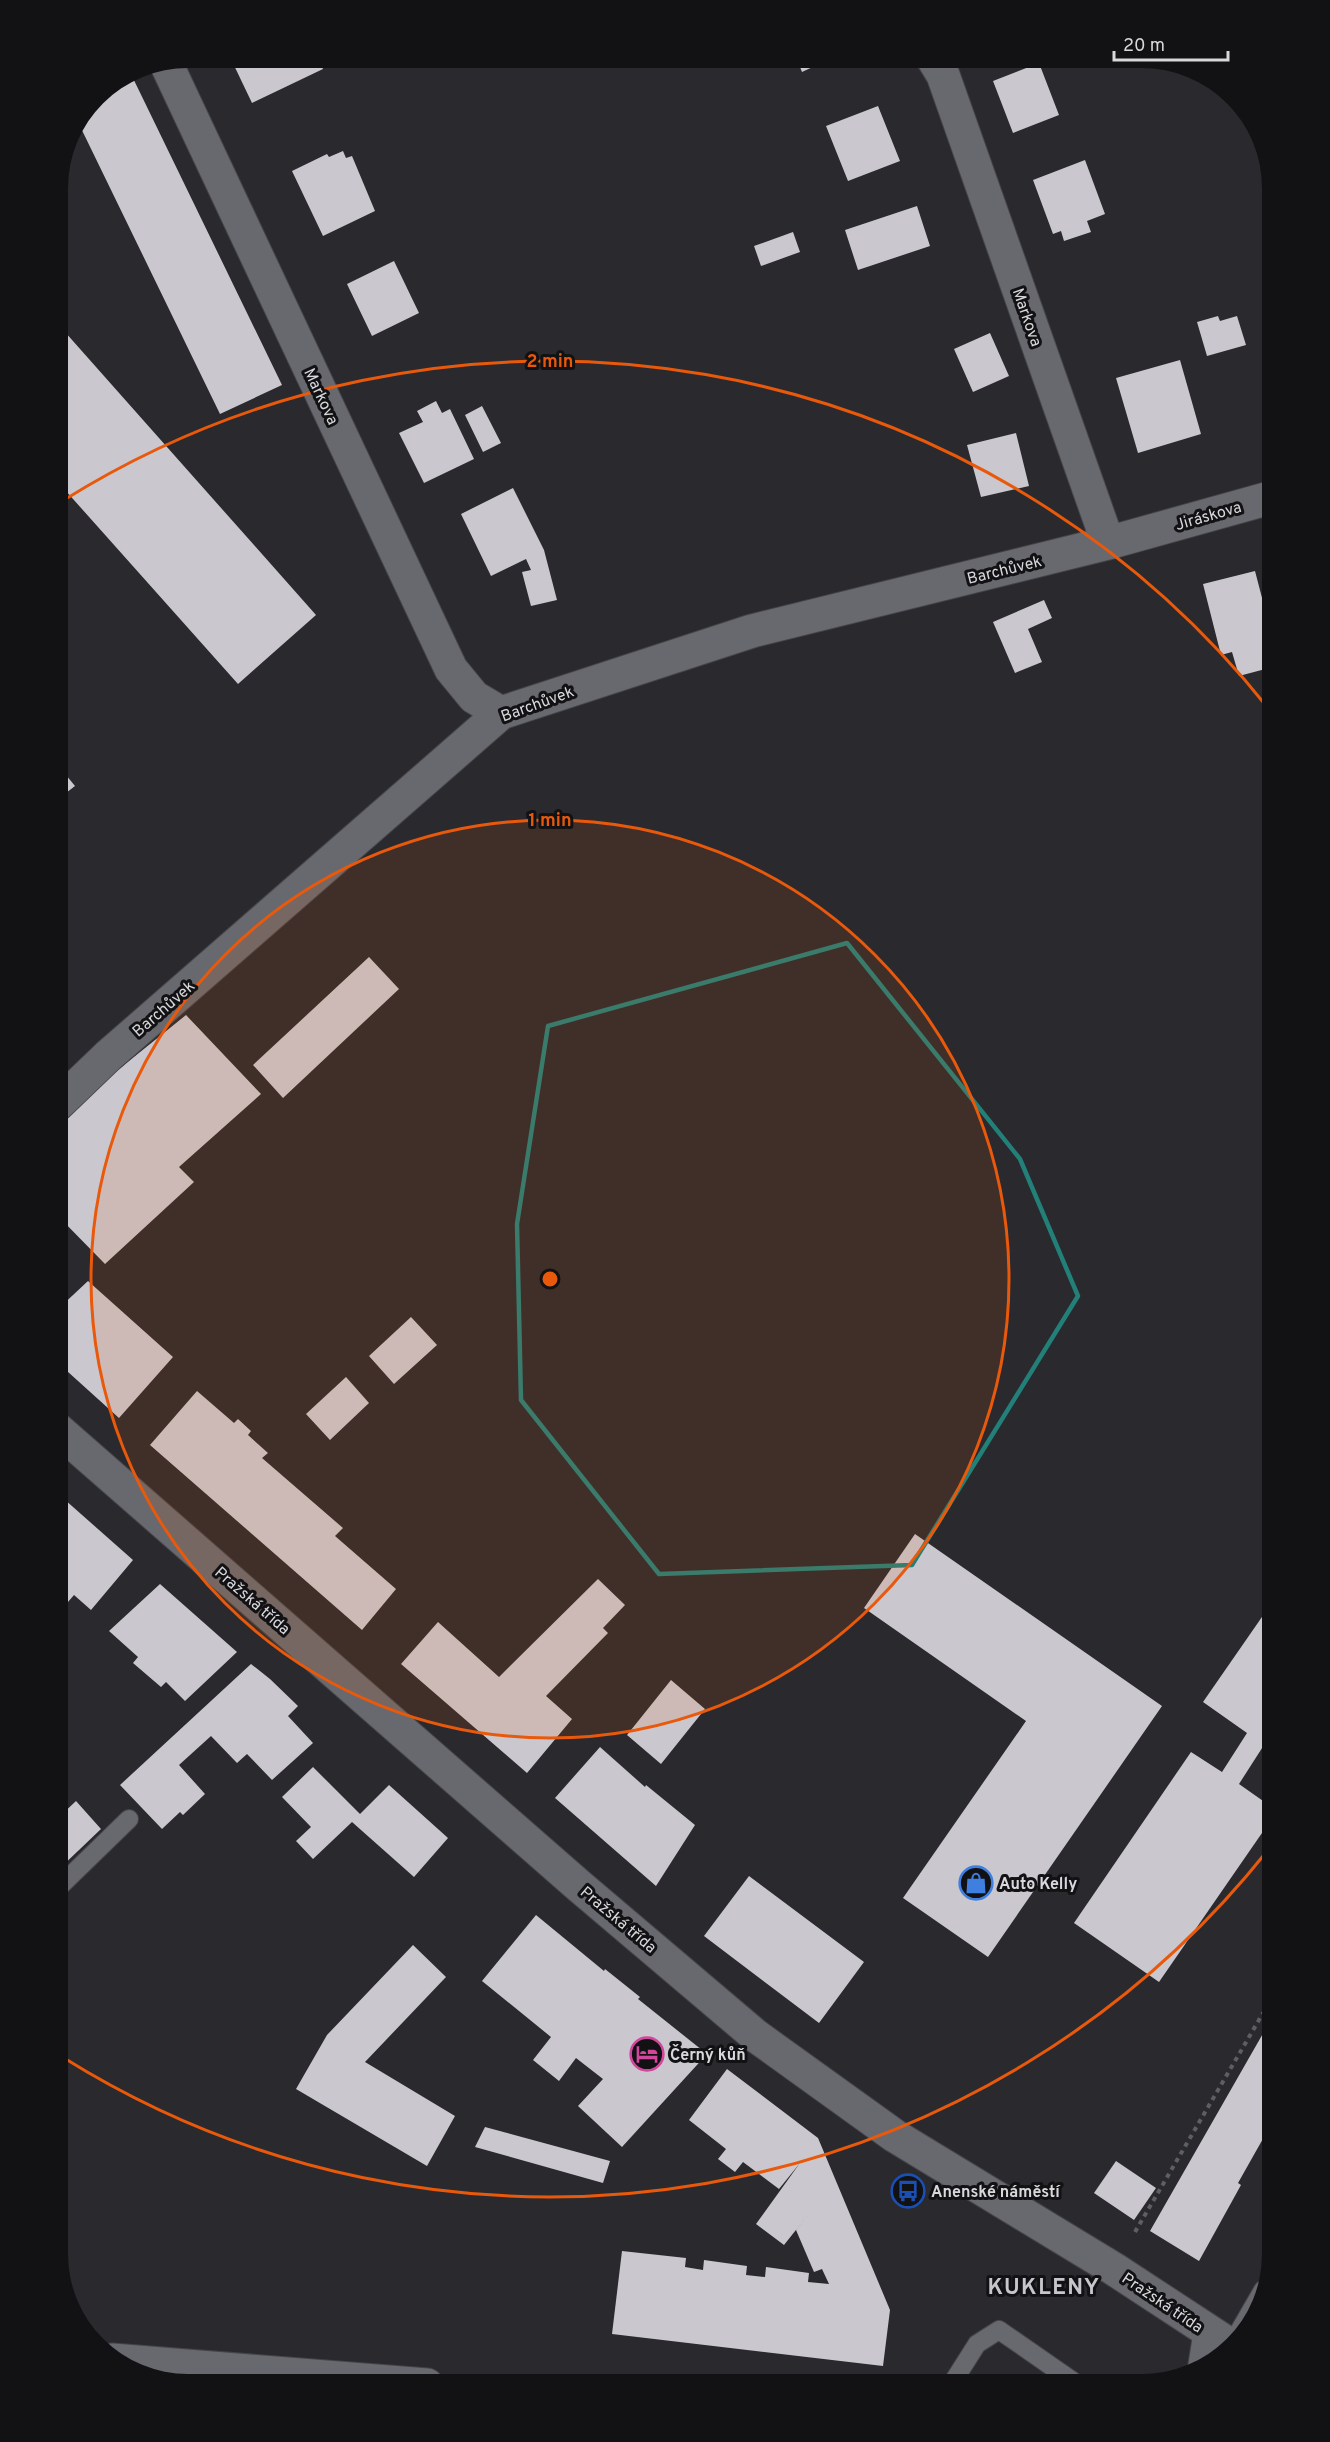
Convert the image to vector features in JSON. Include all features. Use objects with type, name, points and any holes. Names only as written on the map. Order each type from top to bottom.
[{"type":"street","name":"Markova","points":[[938,68],[947,86],[1108,543]]},
{"type":"street","name":"Markova","points":[[169,69],[451,669],[474,697],[501,713]]},
{"type":"street","name":"Jiráskova","points":[[1108,543],[1262,500]]},
{"type":"street","name":"Barchůvek","points":[[68,1095],[108,1056],[501,713],[752,631],[1108,543]]},
{"type":"street","name":"Pražská třída","points":[[68,1439],[569,1877],[756,2036],[895,2136],[1114,2269],[1224,2340]]},
{"type":"street","points":[[150,2368],[177,2374]]},
{"type":"lane","points":[[68,1878],[129,1820]]},
{"type":"lane","points":[[1224,2340],[1251,2305]]},
{"type":"lane","points":[[958,2374],[977,2344],[999,2330],[1062,2374]]},
{"type":"path","points":[[1135,2232],[1262,2015]]},
{"type":"highlighted area","points":[[847,943],[1020,1159],[1078,1296],[912,1565],[659,1574],[521,1400],[517,1224],[548,1026]]},
{"type":"building","points":[[235,68],[323,68],[323,69],[252,103]]},
{"type":"building","points":[[1026,68],[1041,68],[1059,115],[1013,133],[993,81]]},
{"type":"building","points":[[134,80],[282,385],[220,414],[82,131],[92,114],[108,97]]},
{"type":"building","points":[[878,106],[900,161],[848,181],[826,126]]},
{"type":"building","points":[[343,151],[346,158],[352,156],[375,211],[323,236],[292,171],[327,154],[329,157]]},
{"type":"building","points":[[1085,160],[1105,214],[1087,221],[1091,232],[1064,241],[1061,231],[1053,234],[1033,180]]},
{"type":"building","points":[[917,206],[930,246],[858,270],[845,230]]},
{"type":"building","points":[[793,232],[800,252],[761,266],[754,246]]},
{"type":"building","points":[[394,261],[419,313],[372,336],[347,284]]},
{"type":"building","points":[[1218,316],[1220,321],[1237,316],[1246,345],[1207,356],[1197,322]]},
{"type":"building","points":[[990,333],[1009,376],[973,392],[954,349]]},
{"type":"building","points":[[68,335],[316,615],[238,684],[68,493]]},
{"type":"building","points":[[1180,360],[1201,434],[1138,453],[1116,378]]},
{"type":"building","points":[[436,401],[442,413],[450,409],[474,459],[424,483],[399,433],[423,422],[417,411]]},
{"type":"building","points":[[482,406],[501,443],[483,452],[465,415]]},
{"type":"building","points":[[1016,433],[1029,486],[981,497],[967,445]]},
{"type":"building","points":[[513,488],[544,550],[557,600],[531,606],[522,572],[531,570],[526,559],[491,576],[461,514]]},
{"type":"building","points":[[1255,571],[1262,598],[1262,670],[1239,676],[1232,652],[1221,655],[1203,584]]},
{"type":"building","points":[[1044,600],[1052,618],[1028,629],[1042,662],[1015,673],[993,622]]},
{"type":"building","points":[[68,777],[75,786],[68,791]]},
{"type":"building","points":[[369,957],[399,989],[283,1098],[253,1065]]},
{"type":"building","points":[[186,1015],[261,1094],[179,1167],[194,1182],[105,1264],[68,1226],[68,1110]]},
{"type":"building","points":[[88,1281],[173,1357],[119,1418],[68,1372],[68,1300]]},
{"type":"building","points":[[411,1317],[437,1345],[394,1384],[369,1356]]},
{"type":"building","points":[[346,1377],[369,1403],[330,1440],[306,1414]]},
{"type":"building","points":[[197,1391],[234,1423],[238,1419],[251,1431],[248,1435],[268,1453],[262,1458],[343,1528],[335,1536],[396,1589],[362,1630],[150,1445]]},
{"type":"building","points":[[68,1503],[133,1560],[91,1610],[74,1595],[68,1602]]},
{"type":"building","points":[[915,1534],[1162,1706],[988,1957],[903,1898],[1026,1721],[864,1608]]},
{"type":"building","points":[[598,1579],[625,1605],[603,1628],[608,1633],[546,1696],[572,1719],[527,1773],[401,1664],[438,1622],[499,1677]]},
{"type":"building","points":[[160,1584],[237,1652],[185,1701],[166,1682],[161,1687],[133,1663],[138,1657],[109,1631]]},
{"type":"building","points":[[1262,1617],[1262,1748],[1239,1784],[1262,1800],[1262,1833],[1159,1982],[1074,1923],[1191,1752],[1222,1772],[1247,1733],[1203,1702]]},
{"type":"building","points":[[251,1664],[298,1706],[288,1716],[313,1743],[272,1780],[247,1754],[237,1763],[211,1736],[179,1765],[205,1794],[183,1815],[180,1812],[162,1829],[120,1785]]},
{"type":"building","points":[[671,1680],[705,1709],[661,1764],[627,1735]]},
{"type":"building","points":[[600,1747],[645,1787],[646,1785],[695,1825],[656,1886],[555,1798]]},
{"type":"building","points":[[313,1767],[360,1814],[389,1785],[448,1838],[414,1877],[352,1822],[313,1859],[296,1841],[311,1827],[282,1797]]},
{"type":"building","points":[[76,1801],[101,1829],[68,1860],[68,1809]]},
{"type":"building","points":[[749,1876],[864,1962],[819,2023],[704,1936]]},
{"type":"building","points":[[536,1915],[604,1971],[605,1969],[640,1997],[638,1999],[707,2054],[622,2147],[578,2106],[603,2079],[576,2058],[559,2081],[533,2060],[551,2037],[482,1981]]},
{"type":"building","points":[[413,1945],[446,1977],[365,2062],[455,2116],[427,2166],[296,2089],[327,2035]]},
{"type":"building","points":[[1262,2035],[1262,2140],[1238,2183],[1241,2185],[1199,2261],[1150,2231]]},
{"type":"building","points":[[727,2069],[818,2138],[890,2310],[883,2366],[612,2334],[622,2251],[686,2258],[685,2267],[703,2270],[704,2260],[747,2266],[746,2275],[765,2277],[766,2267],[809,2273],[808,2282],[829,2284],[822,2269],[814,2272],[796,2230],[811,2211],[784,2245],[756,2224],[800,2163],[779,2189],[743,2162],[735,2172],[718,2159],[726,2149],[689,2120]]},
{"type":"building","points":[[485,2127],[610,2161],[603,2183],[475,2147]]},
{"type":"building","points":[[1116,2161],[1156,2188],[1134,2220],[1094,2193]]},
{"type":"place","name":"Auto Kelly","points":[[976,1883]]},
{"type":"place","name":"Černý kůň","points":[[647,2054]]},
{"type":"place","name":"Anenské náměstí","points":[[908,2191]]},
{"type":"district","name":"KUKLENY","points":[[1044,2286]]}]
